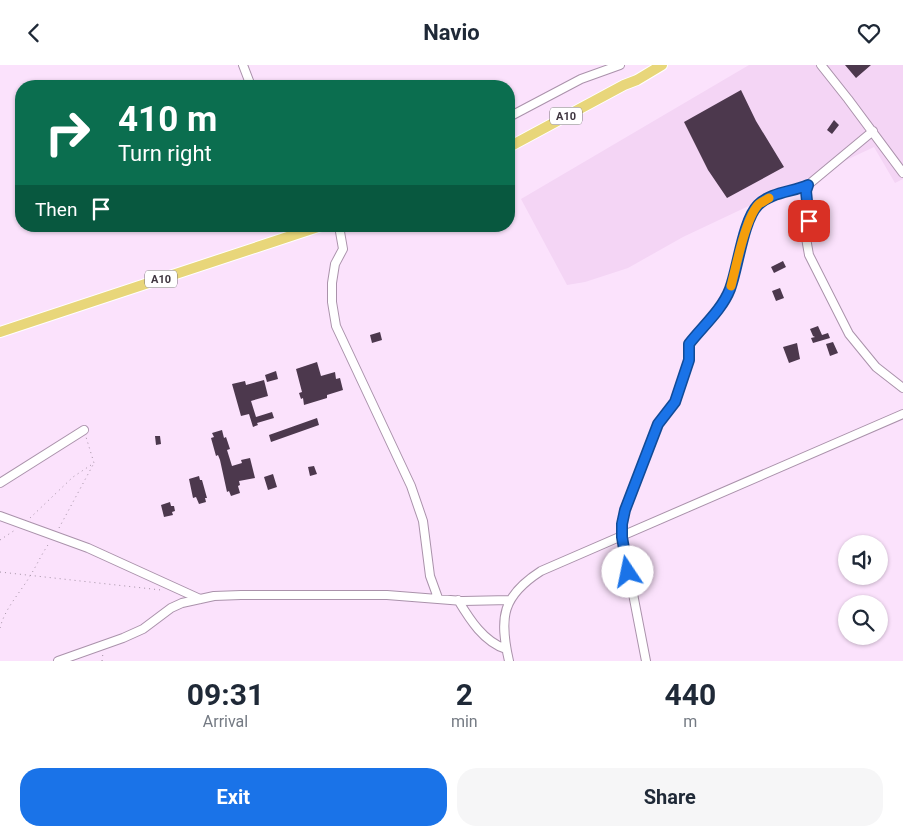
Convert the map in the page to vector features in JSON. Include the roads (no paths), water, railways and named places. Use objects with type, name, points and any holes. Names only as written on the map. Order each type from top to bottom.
[{"type":"main road","name":"A10","points":[[624,85],[630,78],[651,65]]},
{"type":"main road","name":"A10","points":[[515,144],[662,65]]},
{"type":"main road","name":"A10","points":[[0,332],[294,232]]},
{"type":"street","points":[[243,65],[249,80]]},
{"type":"street","points":[[515,114],[581,79],[620,65]]},
{"type":"street","points":[[821,65],[902,170]]},
{"type":"street","points":[[646,661],[622,537],[622,524],[625,510],[658,424],[675,402],[689,360],[689,344],[703,329],[726,297],[745,231],[755,208],[775,195],[797,190],[808,185],[873,131]]},
{"type":"street","points":[[808,185],[806,191],[809,221],[806,238],[809,255],[849,334],[876,367],[903,388]]},
{"type":"street","points":[[340,232],[343,249],[335,264],[332,283],[332,302],[336,326],[411,486],[423,521],[430,576],[438,598]]},
{"type":"street","points":[[509,661],[506,649],[506,608],[518,588],[541,571],[903,414]]},
{"type":"street","points":[[0,483],[84,430]]},
{"type":"street","points":[[0,517],[96,552],[200,599]]},
{"type":"street","points":[[58,661],[123,638],[150,625],[171,608],[182,603],[214,596],[387,595],[458,600],[510,600]]},
{"type":"street","points":[[458,600],[474,626],[496,646],[506,649]]}]
